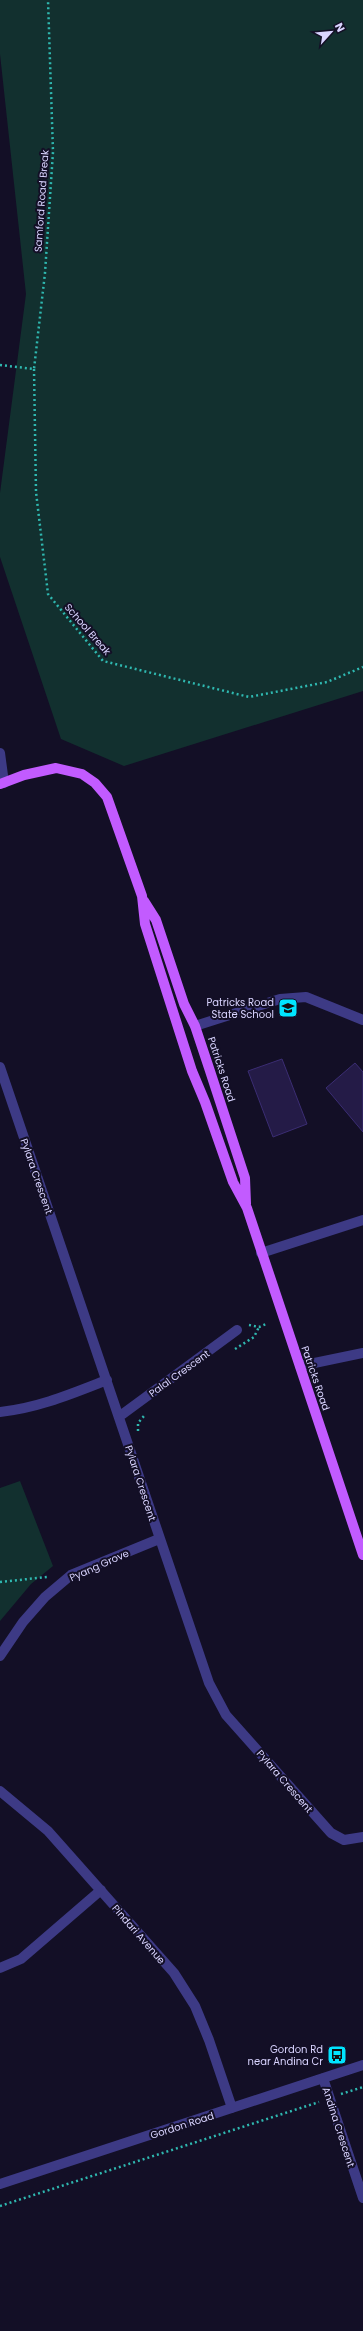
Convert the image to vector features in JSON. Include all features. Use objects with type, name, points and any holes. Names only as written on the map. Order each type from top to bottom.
[{"type":"main road","name":"Patricks Road","points":[[2,783],[24,775],[56,768],[82,774],[95,782],[107,797],[142,896],[156,920],[184,1004],[195,1026],[245,1178],[247,1208]]},
{"type":"main road","name":"Patricks Road","points":[[142,896],[145,924],[192,1071],[205,1102],[233,1182],[247,1208],[363,1555]]},
{"type":"street","points":[[0,753],[2,783]]},
{"type":"street","points":[[195,1026],[280,999],[306,997],[363,1020]]},
{"type":"street","name":"Pylara Crescent","points":[[0,1067],[120,1416],[159,1539],[209,1683],[226,1714],[331,1833],[344,1840],[363,1837]]},
{"type":"street","points":[[261,1253],[363,1220]]},
{"type":"street","name":"Palal Crescent","points":[[120,1416],[238,1330]]},
{"type":"street","points":[[300,1366],[363,1353]]},
{"type":"street","points":[[0,1412],[24,1409],[49,1402],[107,1380]]},
{"type":"street","name":"Pyang Grove","points":[[0,1656],[23,1622],[45,1597],[71,1575],[159,1539]]},
{"type":"street","name":"Pindari Avenue","points":[[0,1791],[48,1831],[174,1973],[195,2006],[209,2040],[232,2108]]},
{"type":"street","points":[[0,1968],[21,1959],[101,1890]]},
{"type":"street","name":"Gordon Road","points":[[0,2184],[363,2065]]},
{"type":"street","name":"Andina Crescent","points":[[323,2078],[363,2198]]},
{"type":"path","name":"Samford Road Break","points":[[34,369],[45,274],[53,152],[48,0]]},
{"type":"path","points":[[0,365],[34,369]]},
{"type":"path","name":"School Break","points":[[34,369],[36,492],[48,594],[103,661],[249,697],[327,682],[363,667]]},
{"type":"path","points":[[238,1330],[249,1325],[259,1327],[266,1324]]},
{"type":"path","points":[[231,1351],[244,1345],[254,1337],[259,1327]]},
{"type":"path","points":[[138,1432],[138,1423],[145,1414]]},
{"type":"path","points":[[0,1582],[71,1575]]},
{"type":"path","points":[[0,2206],[363,2087]]},
{"type":"green space","points":[[0,0],[363,0],[363,691],[124,766],[61,739],[0,557],[0,493],[26,294],[0,54]]},
{"type":"green space","points":[[20,1481],[53,1566],[31,1584],[0,1621],[0,1488]]},
{"type":"building","points":[[282,1059],[307,1124],[273,1137],[248,1071]]},
{"type":"building","points":[[355,1063],[363,1072],[363,1132],[326,1088]]},
{"type":"place","name":"Patricks Road State School","points":[[288,1008]]},
{"type":"place","name":"Gordon Rd near Andina Cr","points":[[337,2055]]}]
